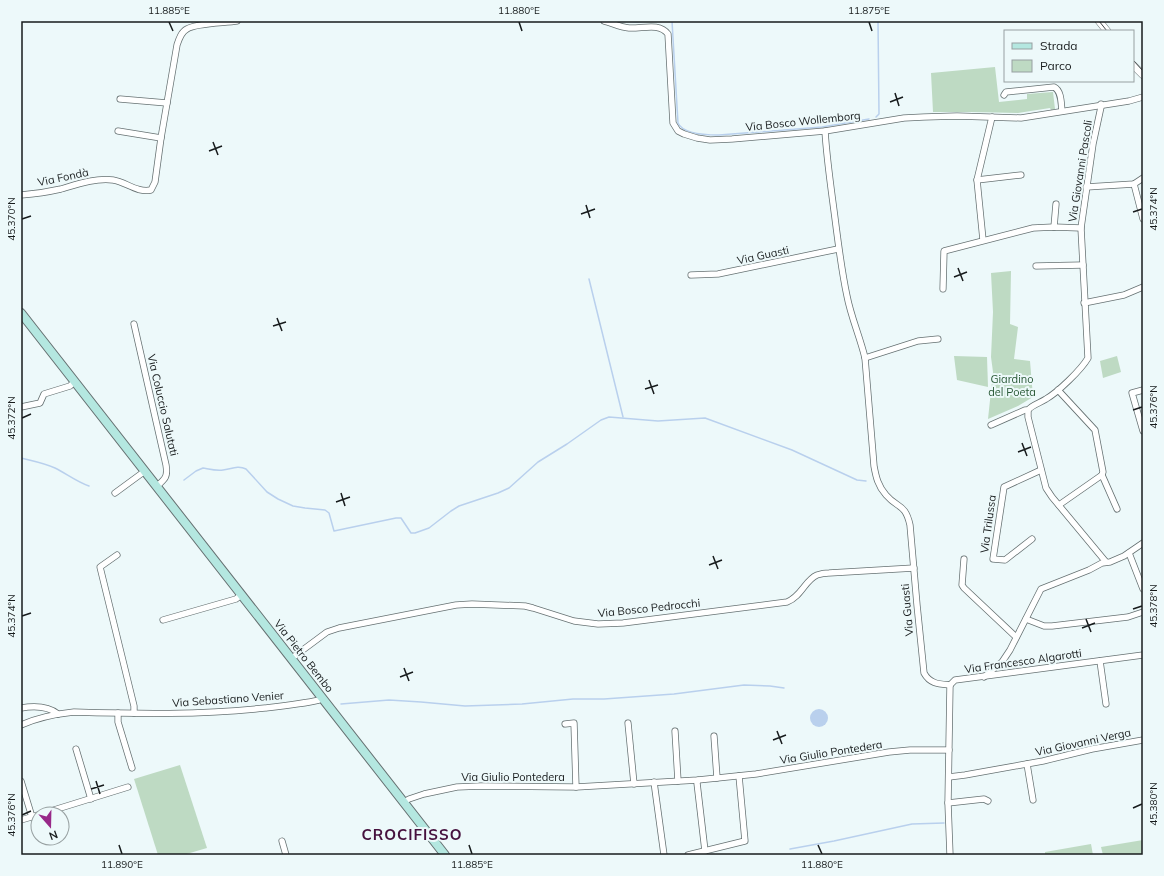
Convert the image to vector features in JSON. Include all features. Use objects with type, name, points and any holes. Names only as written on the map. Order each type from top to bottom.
[{"type":"main road","name":"Via Pietro Bembo","points":[[21,313],[445,855]]},
{"type":"street","name":"Via Fondà","points":[[21,195],[102,180],[114,180],[142,190],[151,190],[155,182],[177,45],[183,32],[186,29],[195,26],[237,21]]},
{"type":"street","name":"Via Bosco Wollemborg","points":[[604,21],[629,28],[660,27],[665,30],[668,34],[672,119],[674,126],[678,131],[697,138],[718,140],[825,131],[904,118],[957,116],[1022,118],[1101,104],[1129,101],[1143,97]]},
{"type":"street","points":[[1094,21],[1102,30]]},
{"type":"street","points":[[1099,21],[1106,30]]},
{"type":"street","points":[[1134,61],[1143,70]]},
{"type":"street","points":[[1134,65],[1143,75]]},
{"type":"street","points":[[1004,95],[1006,92],[1054,88],[1058,89],[1060,92],[1062,111]]},
{"type":"street","points":[[120,98],[167,103]]},
{"type":"street","name":"Via Giovanni Pascoli","points":[[991,425],[1028,410],[1048,399],[1084,365],[1088,358],[1081,228],[1086,187],[1101,104]]},
{"type":"street","points":[[984,240],[977,180],[992,117]]},
{"type":"street","points":[[118,131],[161,138]]},
{"type":"street","name":"Via Guasti","points":[[825,131],[838,249],[847,298],[865,358],[876,479],[886,496],[904,509],[908,514],[924,673],[933,683],[950,685]]},
{"type":"street","points":[[977,180],[1021,175]]},
{"type":"street","points":[[1086,187],[1134,184],[1143,178]]},
{"type":"street","points":[[1134,184],[1143,219]]},
{"type":"street","points":[[1054,227],[1056,204]]},
{"type":"street","points":[[943,290],[944,251],[1033,228],[1081,228]]},
{"type":"street","name":"Via Guasti","points":[[691,275],[718,274],[838,249]]},
{"type":"street","points":[[1036,266],[1083,265]]},
{"type":"street","points":[[1084,303],[1124,295],[1143,287]]},
{"type":"street","name":"Via Coluccio Salutati","points":[[134,324],[167,472],[164,480],[157,486]]},
{"type":"street","points":[[865,358],[918,341],[938,339]]},
{"type":"street","points":[[21,407],[40,403],[44,394],[70,386],[74,382]]},
{"type":"street","points":[[1058,390],[1095,430],[1102,476],[1117,509]]},
{"type":"street","points":[[1143,390],[1132,393],[1143,431]]},
{"type":"street","points":[[1028,410],[1028,418],[1046,488],[1106,562]]},
{"type":"street","name":"Via Trilussa","points":[[1032,539],[1005,560],[993,559],[1004,487],[1041,470]]},
{"type":"street","points":[[115,493],[145,471]]},
{"type":"street","points":[[1059,505],[1102,476]]},
{"type":"street","points":[[984,676],[1002,662],[1010,650],[1041,589],[1129,554],[1143,544]]},
{"type":"street","points":[[1129,554],[1143,589]]},
{"type":"street","points":[[117,555],[100,566],[134,706],[134,713]]},
{"type":"street","points":[[964,559],[962,585],[964,588],[1016,637]]},
{"type":"street","name":"Via Bosco Pedrocchi","points":[[292,658],[328,632],[339,628],[456,605],[472,604],[525,606],[574,622],[598,624],[623,623],[787,602],[794,599],[809,581],[816,576],[829,573],[914,568]]},
{"type":"street","points":[[163,620],[236,599],[242,595]]},
{"type":"street","points":[[1026,619],[1044,626],[1052,626],[1128,617],[1143,612]]},
{"type":"street","name":"Via Francesco Algarotti","points":[[950,685],[954,680],[1143,655]]},
{"type":"street","points":[[1100,661],[1106,704]]},
{"type":"street","points":[[950,685],[948,803],[950,855]]},
{"type":"street","name":"Via Sebastiano Venier","points":[[21,725],[44,716],[74,712],[182,714],[232,711],[300,704],[322,698]]},
{"type":"street","name":"Via Sebastiano Venier","points":[[21,708],[47,708],[58,714]]},
{"type":"street","points":[[118,713],[118,722],[132,768]]},
{"type":"street","name":"Via Giulio Pontedera","points":[[565,724],[574,723],[576,787]]},
{"type":"street","points":[[628,723],[634,784]]},
{"type":"street","points":[[675,731],[678,780]]},
{"type":"street","points":[[714,736],[717,778]]},
{"type":"street","name":"Via Giovanni Verga","points":[[949,777],[1027,764],[1092,749],[1143,740]]},
{"type":"street","points":[[76,749],[91,799]]},
{"type":"street","name":"Via Giulio Pontedera","points":[[404,802],[424,794],[457,787],[576,787],[698,780],[739,776],[889,752],[910,750],[949,750]]},
{"type":"street","name":"Via Giovanni Verga","points":[[1027,764],[1033,800]]},
{"type":"street","points":[[688,855],[745,841],[739,776]]},
{"type":"street","points":[[698,780],[697,783],[705,851]]},
{"type":"street","points":[[21,781],[31,806]]},
{"type":"street","points":[[654,782],[664,855]]},
{"type":"street","points":[[68,806],[128,787]]},
{"type":"street","points":[[948,803],[984,799],[988,801]]},
{"type":"street","points":[[282,841],[286,855]]},
{"type":"green space","points":[[995,67],[999,102],[1027,99],[1027,94],[1053,92],[1055,109],[1051,110],[1050,108],[1018,113],[933,112],[931,73]]},
{"type":"green space","name":"Giardino del Poeta","points":[[1011,271],[1010,324],[1018,327],[1014,359],[1030,361],[1033,397],[1018,406],[988,419],[993,372],[991,357],[993,312],[991,273]]},
{"type":"green space","points":[[954,356],[987,357],[988,387],[957,380]]},
{"type":"green space","points":[[1117,356],[1121,372],[1103,378],[1100,361]]},
{"type":"green space","points":[[180,765],[207,848],[183,855],[158,855],[134,779]]},
{"type":"green space","points":[[1143,840],[1143,855],[1103,855],[1101,847]]},
{"type":"green space","points":[[1091,844],[1093,855],[1045,855],[1045,852]]},
{"type":"water","points":[[819,709],[825,712],[828,718],[825,724],[819,727],[813,724],[810,718],[813,712]]},
{"type":"waterway","points":[[626,21],[648,21]]},
{"type":"waterway","points":[[672,21],[678,123],[685,130],[709,135],[719,135],[822,127],[869,119]]},
{"type":"waterway","points":[[876,117],[879,114],[878,21]]},
{"type":"waterway","points":[[589,279],[623,417]]},
{"type":"waterway","points":[[184,480],[196,471],[203,468],[213,470],[237,467],[243,468],[246,469],[267,492],[278,499],[293,506],[325,510],[329,513],[334,531],[401,518],[411,533],[415,533],[429,528],[459,506],[509,488],[538,462],[601,420],[609,417],[658,421],[705,418],[792,450],[857,480],[866,481]]},
{"type":"waterway","points":[[21,458],[51,466],[89,486]]},
{"type":"waterway","points":[[341,704],[389,700],[465,706],[522,704],[573,699],[604,699],[674,694],[744,685],[784,688]]},
{"type":"waterway","points":[[790,849],[912,824],[944,823]]},
{"type":"tram line","points":[[1099,21],[1106,30]]},
{"type":"tram line","points":[[1134,61],[1143,71]]},
{"type":"district","name":"CROCIFISSO","points":[[412,835]]}]
